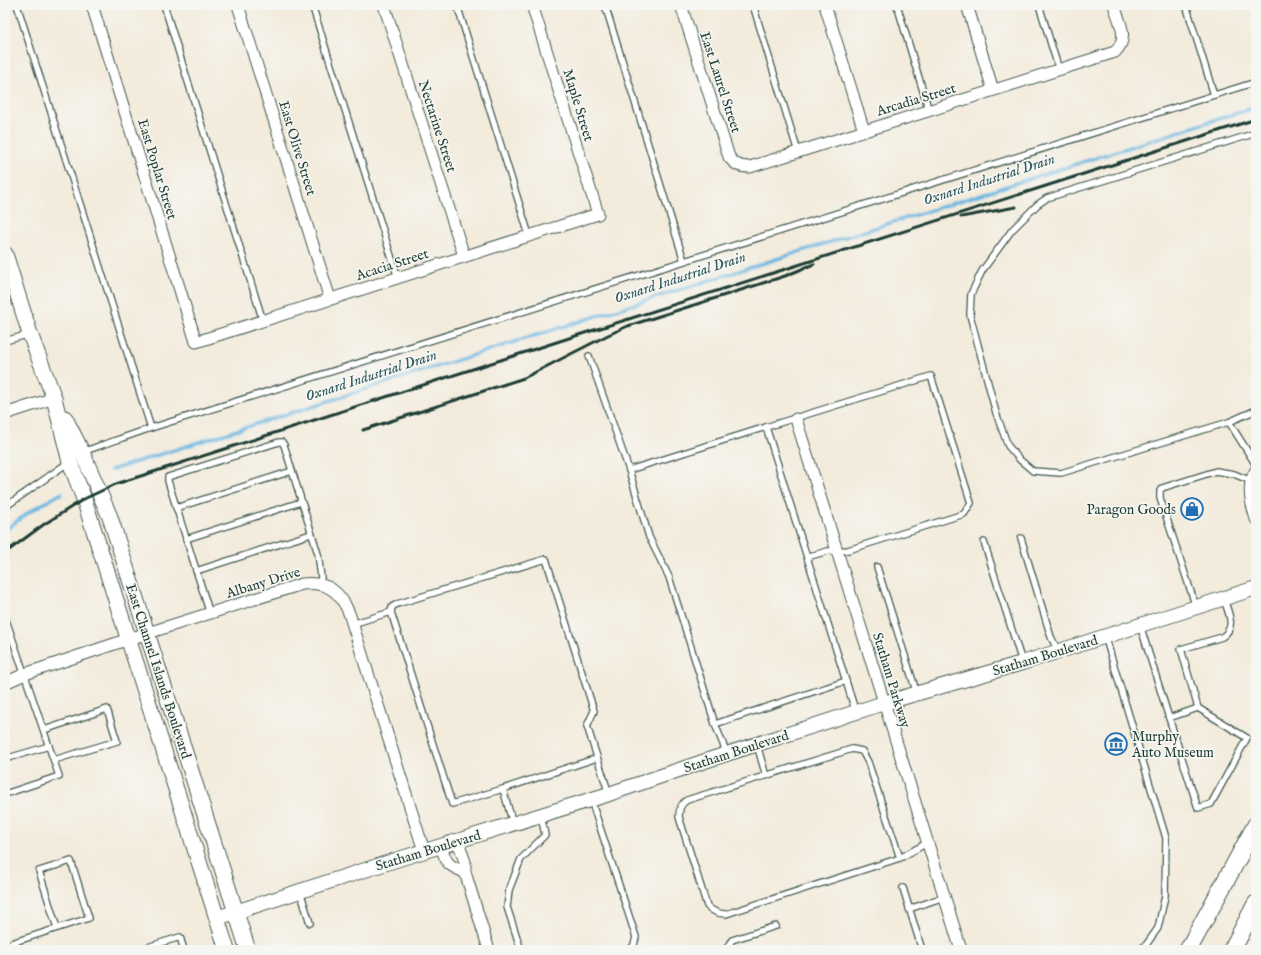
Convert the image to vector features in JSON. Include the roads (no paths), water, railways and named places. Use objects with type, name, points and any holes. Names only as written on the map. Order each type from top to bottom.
[{"type":"main road","name":"East Channel Islands Boulevard","points":[[6,262],[30,334],[54,398],[70,462],[84,499],[227,950]]},
{"type":"main road","name":"East Channel Islands Boulevard","points":[[54,398],[82,452],[110,517],[146,634],[248,950]]},
{"type":"main road","points":[[1188,950],[1256,825]]},
{"type":"main road","points":[[1232,950],[1256,904]]},
{"type":"street","name":"East Poplar Street","points":[[92,5],[196,342]]},
{"type":"street","name":"East Olive Street","points":[[238,5],[330,299]]},
{"type":"street","name":"Nectarine Street","points":[[384,5],[464,256]]},
{"type":"street","name":"Maple Street","points":[[532,5],[598,214]]},
{"type":"street","name":"East Laurel Street","points":[[681,5],[729,157],[737,165]]},
{"type":"street","points":[[825,5],[864,131]]},
{"type":"street","points":[[967,5],[993,90]]},
{"type":"street","name":"Arcadia Street","points":[[737,165],[743,167],[750,166],[798,152],[1115,52],[1121,47],[1124,40],[1123,32],[1114,5]]},
{"type":"street","name":"Acacia Street","points":[[196,342],[598,214]]},
{"type":"street","points":[[5,414],[54,398]]},
{"type":"street","name":"Statham Parkway","points":[[796,419],[960,950]]},
{"type":"street","points":[[1256,470],[1251,481],[1250,491],[1256,519]]},
{"type":"street","name":"Albany Drive","points":[[5,683],[25,674],[129,639],[302,584],[320,584],[329,587],[338,593],[346,606],[424,851]]},
{"type":"street","name":"Statham Boulevard","points":[[217,918],[300,890],[591,800],[727,754],[884,704],[1058,652],[1256,588]]},
{"type":"street","points":[[458,841],[466,862],[465,872],[489,950]]},
{"type":"street","points":[[441,846],[449,865],[465,872]]},
{"type":"lane","points":[[17,5],[150,428]]},
{"type":"lane","points":[[164,5],[263,321]]},
{"type":"lane","points":[[312,5],[398,278]]},
{"type":"lane","points":[[457,5],[529,235]]},
{"type":"lane","points":[[605,5],[684,261]]},
{"type":"lane","points":[[753,5],[798,152]]},
{"type":"lane","points":[[897,5],[929,111]]},
{"type":"lane","points":[[1039,5],[1059,70]]},
{"type":"lane","points":[[1186,5],[1214,95]]},
{"type":"lane","points":[[5,507],[82,452],[150,428],[1256,82]]},
{"type":"lane","points":[[1256,133],[1047,198],[1037,205],[1012,230],[982,271],[971,294],[970,315],[996,413],[1008,446],[1020,460],[1033,471],[1061,473],[1229,422],[1256,410]]},
{"type":"lane","points":[[5,341],[30,334]]},
{"type":"lane","points":[[589,356],[629,470],[649,538],[669,577],[715,724],[727,754]]},
{"type":"lane","points":[[629,470],[931,376],[971,503],[964,514],[848,550],[828,551],[807,557]]},
{"type":"lane","points":[[1229,422],[1256,466]]},
{"type":"lane","points":[[766,427],[856,713]]},
{"type":"lane","points":[[210,614],[176,508],[168,477],[279,442],[282,442],[284,445],[318,554],[321,577],[320,584]]},
{"type":"lane","points":[[176,508],[292,471]]},
{"type":"lane","points":[[1196,607],[1160,498],[1160,491],[1162,488],[1216,471],[1234,474],[1251,481]]},
{"type":"lane","points":[[186,539],[302,502]]},
{"type":"lane","points":[[196,571],[311,534]]},
{"type":"lane","points":[[1021,538],[1058,652]]},
{"type":"lane","points":[[984,542],[1022,663]]},
{"type":"lane","points":[[597,758],[452,804],[390,612],[392,607],[397,604],[546,558],[594,710],[587,726],[609,794]]},
{"type":"lane","points":[[877,567],[917,694]]},
{"type":"lane","points":[[1140,625],[1198,808],[1211,804],[1247,738],[1198,708],[1181,649],[1222,637],[1228,633],[1230,628],[1230,620],[1224,598]]},
{"type":"lane","points":[[352,624],[390,612]]},
{"type":"lane","points":[[5,617],[59,776],[5,794]]},
{"type":"lane","points":[[1105,636],[1166,838],[1165,896],[1158,928],[1146,945],[1139,950]]},
{"type":"lane","points":[[715,724],[846,681]]},
{"type":"lane","points":[[1169,718],[1198,708]]},
{"type":"lane","points":[[44,730],[107,709],[117,741],[54,760]]},
{"type":"lane","points":[[757,745],[766,776]]},
{"type":"lane","points":[[5,759],[49,746]]},
{"type":"lane","points":[[900,858],[868,762],[862,750],[852,749],[687,800],[680,806],[679,818],[707,906],[712,912],[720,914],[726,914],[900,858],[927,843]]},
{"type":"lane","points":[[503,789],[513,824]]},
{"type":"lane","points":[[591,800],[636,937],[634,945],[630,950]]},
{"type":"lane","points":[[521,950],[507,907],[509,890],[521,859],[545,835],[540,816]]},
{"type":"lane","points":[[5,945],[89,918],[71,861],[39,871],[57,928]]},
{"type":"lane","points":[[903,888],[922,950]]},
{"type":"lane","points":[[300,890],[310,923]]},
{"type":"lane","points":[[910,909],[944,897]]},
{"type":"lane","points":[[728,950],[728,946],[732,940],[776,926]]},
{"type":"lane","points":[[138,950],[180,937],[184,950]]},
{"type":"waterway","name":"Oxnard Industrial Drain","points":[[111,470],[1256,107]]},
{"type":"waterway","name":"Oxnard Industrial Drain","points":[[5,530],[29,512],[62,493]]},
{"type":"railway","points":[[5,553],[43,525],[84,499],[116,484],[1256,119]]},
{"type":"railway","points":[[961,217],[1016,207]]},
{"type":"railway","points":[[363,430],[524,378],[628,326],[785,276],[814,264]]},
{"type":"place","name":"Paragon Goods","points":[[1192,509]]},
{"type":"place","name":"Murphy Auto Museum","points":[[1116,744]]}]
